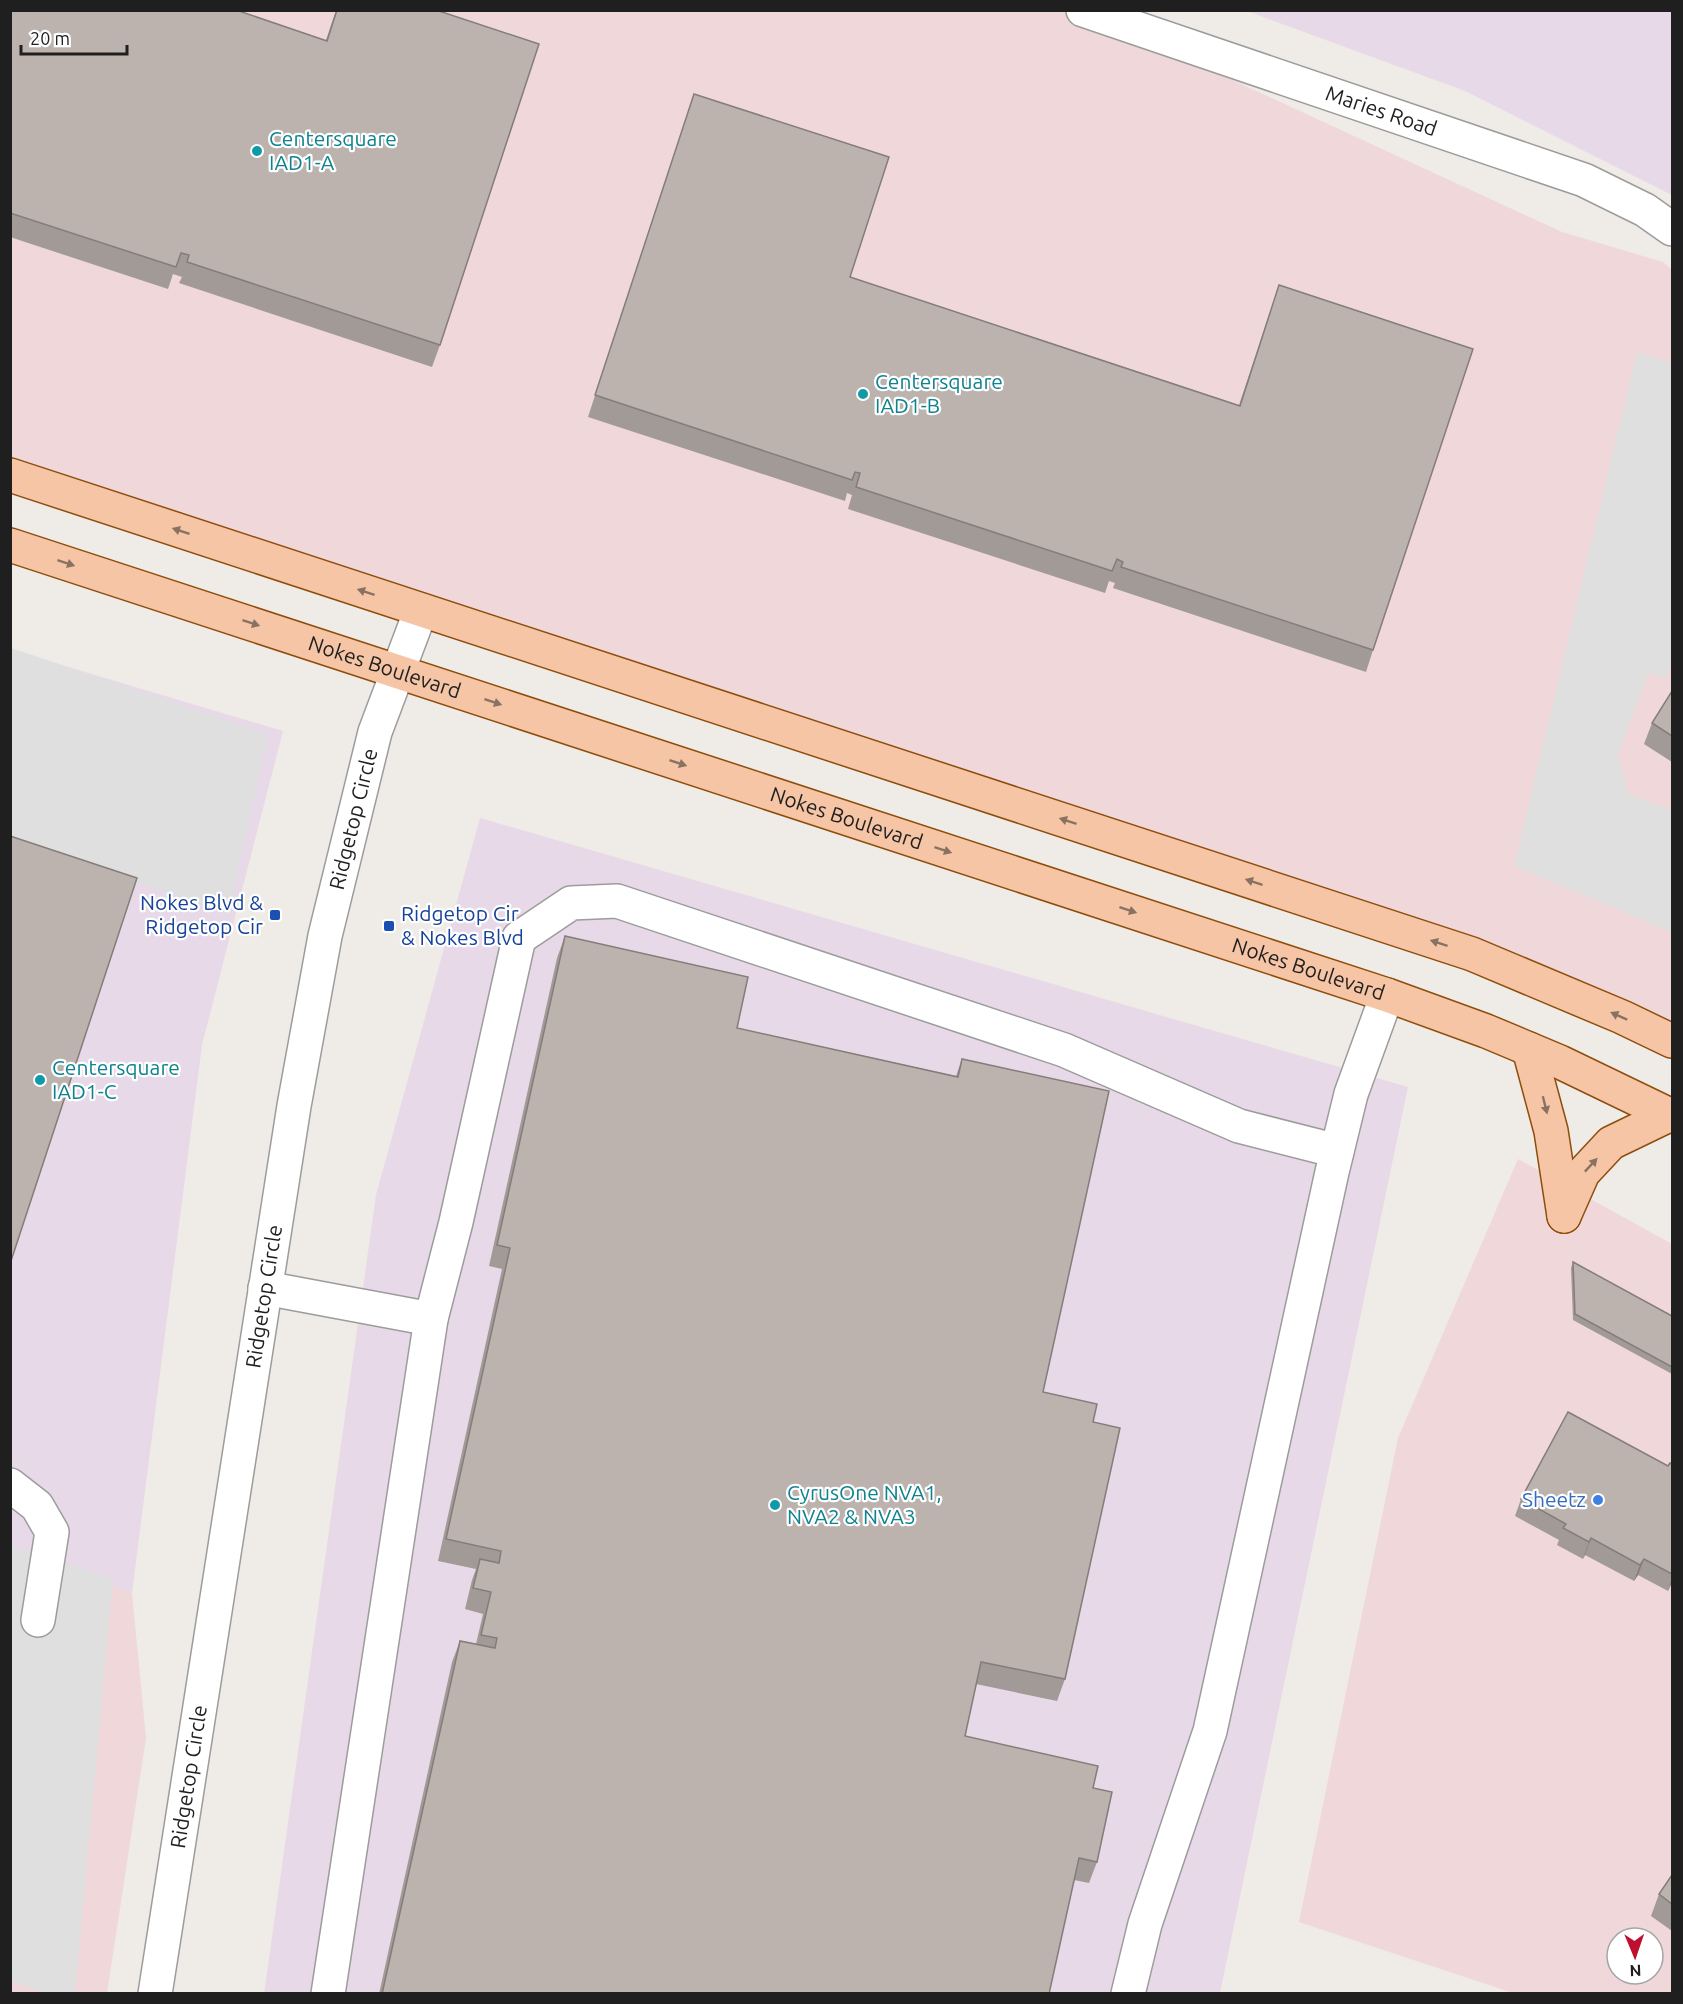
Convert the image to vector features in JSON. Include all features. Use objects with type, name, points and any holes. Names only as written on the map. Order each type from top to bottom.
[{"type":"main road","points":[[10,475],[1472,954],[1622,1017],[1672,1041]]},
{"type":"main road","name":"Nokes Boulevard","points":[[10,545],[1387,995],[1486,1031],[1560,1062],[1671,1115]]},
{"type":"main road","points":[[1529,1049],[1551,1131],[1564,1216],[1583,1173],[1611,1143],[1671,1115]]},
{"type":"street","name":"Maries Road","points":[[1083,10],[1584,180],[1645,210],[1672,230]]},
{"type":"street","name":"Ridgetop Circle","points":[[155,1994],[294,1106],[325,936],[375,732],[421,610]]},
{"type":"street","points":[[328,1994],[431,1319],[456,1222],[519,938],[571,903],[618,901],[1064,1050],[1239,1126],[1337,1151]]},
{"type":"street","points":[[1128,1994],[1145,1924],[1210,1731],[1337,1151],[1351,1094],[1387,995]]},
{"type":"street","points":[[265,1288],[431,1319]]},
{"type":"street","points":[[10,1485],[38,1506],[52,1532],[38,1620]]},
{"type":"shaded area","points":[[11,11],[1083,11],[1562,232],[1663,262],[1672,270],[1672,1041],[1622,1017],[11,475]]},
{"type":"shaded area","points":[[1247,11],[1672,11],[1672,195],[1465,91]]},
{"type":"shaded area","points":[[1637,352],[1672,363],[1672,655],[1667,678],[1648,673],[1618,754],[1628,794],[1672,810],[1672,932],[1514,866]]},
{"type":"shaded area","points":[[11,648],[268,734],[228,914],[11,838]]},
{"type":"shaded area","points":[[11,650],[283,731],[202,1045],[132,1593],[11,1552]]},
{"type":"shaded area","points":[[480,818],[1408,1087],[1220,1993],[264,1994],[376,1195]]},
{"type":"shaded area","points":[[1518,1159],[1672,1244],[1672,1993],[1513,1993],[1299,1922],[1398,1438]]},
{"type":"shaded area","points":[[10,1546],[113,1578],[75,1993],[46,1993],[11,1981]]},
{"type":"shaded area","points":[[11,1552],[132,1593],[146,1738],[107,1993],[11,1994]]},
{"type":"building","name":"Centersquare IAD1-A","points":[[10,10],[236,10],[327,41],[337,10],[436,10],[539,44],[440,345],[187,262],[189,255],[181,253],[176,267],[10,213]]},
{"type":"building","name":"Centersquare IAD1-B","points":[[694,94],[889,157],[850,277],[1240,406],[1279,285],[1473,349],[1373,650],[1121,567],[1123,562],[1117,559],[1112,571],[856,487],[860,473],[855,472],[852,480],[595,395]]},
{"type":"building","points":[[1672,691],[1672,736],[1652,723]]},
{"type":"building","name":"Centersquare IAD1-C","points":[[10,836],[137,878],[10,1264]]},
{"type":"building","name":"CyrusOne NVA1, NVA2 & NVA3","points":[[565,936],[748,977],[737,1028],[958,1077],[962,1059],[1109,1091],[1043,1392],[1097,1404],[1093,1422],[1120,1428],[1065,1679],[981,1662],[965,1736],[1098,1766],[1093,1788],[1112,1792],[1097,1862],[1079,1858],[1049,1994],[382,1994],[460,1641],[495,1648],[497,1638],[481,1635],[491,1592],[473,1588],[480,1559],[499,1563],[501,1551],[446,1539],[510,1248],[497,1245]]},
{"type":"building","points":[[1573,1262],[1672,1316],[1672,1367],[1575,1314]]},
{"type":"building","name":"Sheetz","points":[[1568,1412],[1668,1466],[1670,1463],[1672,1465],[1672,1574],[1644,1559],[1640,1565],[1591,1538],[1589,1542],[1563,1528],[1566,1524],[1521,1499]]},
{"type":"building","points":[[1672,1875],[1672,1904],[1659,1894]]},
{"type":"place","name":"Centersquare IAD1-A","points":[[257,151]]},
{"type":"place","name":"Centersquare IAD1-B","points":[[863,394]]},
{"type":"place","name":"Nokes Blvd & Ridgetop Cir","points":[[275,915]]},
{"type":"place","name":"Ridgetop Cir & Nokes Blvd","points":[[389,926]]},
{"type":"place","name":"Centersquare IAD1-C","points":[[40,1080]]},
{"type":"place","name":"Sheetz","points":[[1598,1500]]},
{"type":"place","name":"CyrusOne NVA1, NVA2 & NVA3","points":[[775,1505]]}]
